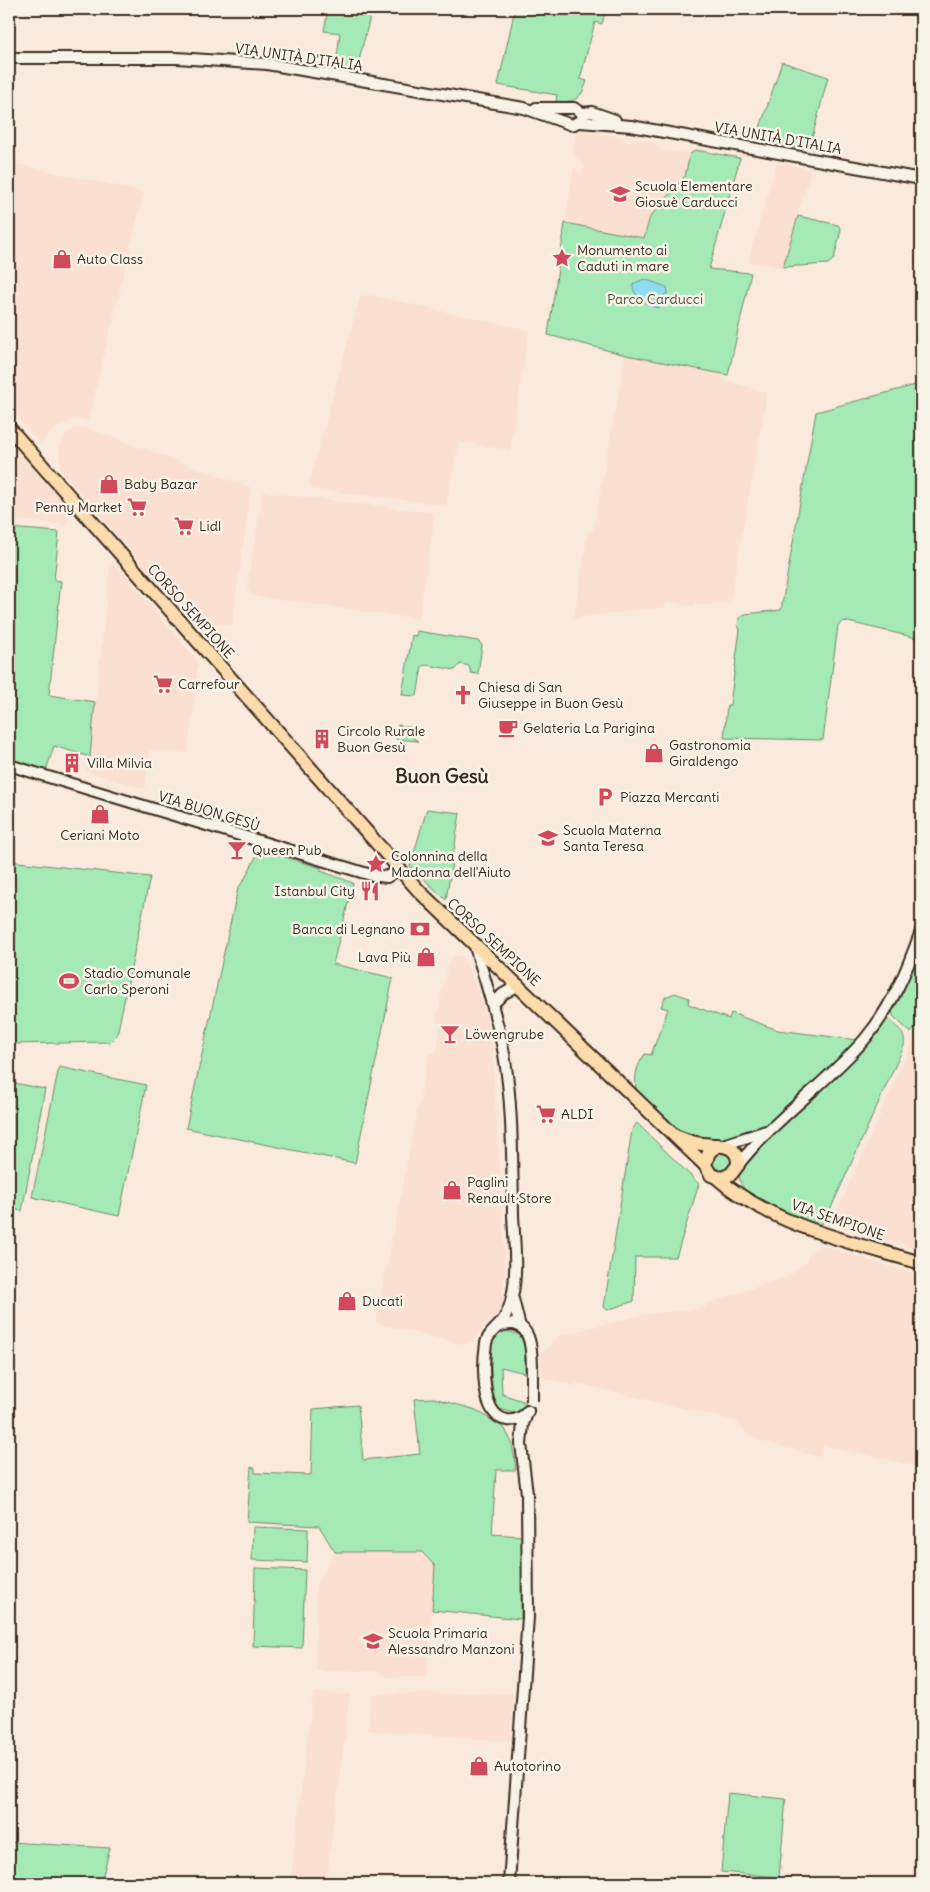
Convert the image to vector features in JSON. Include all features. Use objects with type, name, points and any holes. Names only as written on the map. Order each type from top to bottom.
[{"type":"main road","name":"CORSO SEMPIONE","points":[[9,428],[398,869],[669,1133],[705,1165]]},
{"type":"main road","name":"CORSO SEMPIONE","points":[[669,1133],[695,1143],[720,1145]]},
{"type":"main road","points":[[736,1167],[727,1177],[716,1177],[708,1172],[705,1165],[709,1152],[720,1145],[734,1151],[736,1167],[738,1186],[748,1199]]},
{"type":"main road","name":"VIA SEMPIONE","points":[[716,1177],[748,1199],[808,1228],[921,1264]]},
{"type":"street","name":"VIA UNITÀ D'ITALIA","points":[[9,58],[159,58],[253,62],[524,108],[566,122]]},
{"type":"street","name":"VIA UNITÀ D'ITALIA","points":[[524,108],[570,108]]},
{"type":"street","points":[[570,108],[576,108],[582,117],[572,125],[566,122],[563,115],[570,108]]},
{"type":"street","name":"VIA UNITÀ D'ITALIA","points":[[582,117],[592,112],[630,126],[921,179]]},
{"type":"street","name":"VIA BUON GESÙ","points":[[9,765],[370,875],[387,877],[398,869]]},
{"type":"street","points":[[736,1167],[772,1128],[849,1056],[872,1030],[897,990],[921,931]]},
{"type":"street","points":[[474,943],[504,1054],[509,1105],[514,1256],[512,1296],[520,1328],[531,1342],[532,1401],[523,1424],[521,1444],[527,1494],[528,1597],[509,1883]]},
{"type":"street","points":[[492,1004],[503,994],[519,985]]},
{"type":"street","points":[[720,1145],[752,1137],[772,1128]]},
{"type":"street","points":[[512,1296],[498,1327],[486,1340],[485,1367],[488,1404],[495,1414],[505,1419],[515,1420],[528,1411]]},
{"type":"street","points":[[498,1327],[510,1324],[520,1328]]},
{"type":"street","points":[[505,1419],[521,1444]]},
{"type":"shaded area","name":"Scuola Elementare Giosuè Carducci","points":[[582,130],[622,137],[628,143],[633,138],[654,142],[658,149],[690,154],[685,176],[650,217],[645,238],[565,223],[574,167],[580,173],[586,167],[573,154],[576,132]]},
{"type":"shaded area","points":[[777,162],[811,170],[783,267],[748,262]]},
{"type":"shaded area","points":[[10,163],[144,192],[88,420],[75,418],[55,428],[40,443],[9,408]]},
{"type":"shaded area","points":[[368,295],[529,330],[510,450],[459,442],[446,505],[312,489],[309,484],[360,297]]},
{"type":"shaded area","points":[[626,355],[721,374],[722,379],[767,393],[730,603],[701,605],[695,602],[694,606],[667,601],[665,607],[574,618],[588,531],[593,531]]},
{"type":"shaded area","points":[[87,428],[251,488],[232,625],[193,620],[60,470],[60,446],[66,435],[73,430]]},
{"type":"shaded area","points":[[9,442],[69,509],[68,525],[9,519]]},
{"type":"shaded area","points":[[263,492],[435,513],[419,619],[252,596],[247,588]]},
{"type":"shaded area","points":[[114,563],[198,661],[188,753],[149,750],[145,789],[86,771],[90,757],[110,567]]},
{"type":"shaded area","points":[[453,956],[461,956],[468,968],[483,1003],[491,1032],[505,1260],[502,1311],[486,1323],[474,1340],[464,1344],[378,1324],[376,1321],[429,1053],[437,1054],[440,1023],[436,1022],[447,968]]},
{"type":"shaded area","points":[[921,1034],[921,1251],[844,1227],[837,1212],[912,1043]]},
{"type":"shaded area","points":[[820,1245],[921,1276],[921,1467],[823,1445],[820,1457],[758,1440],[743,1430],[736,1421],[576,1383],[575,1386],[541,1377],[541,1354],[557,1339],[556,1336],[648,1314],[707,1308],[707,1304],[789,1276],[807,1261],[808,1256]]},
{"type":"shaded area","name":"Scuola Primaria Alessandro Manzoni","points":[[335,1552],[422,1552],[435,1566],[427,1677],[387,1677],[379,1671],[316,1671],[316,1586]]},
{"type":"shaded area","points":[[313,1693],[350,1694],[326,1883],[290,1883]]},
{"type":"shaded area","points":[[513,1693],[511,1741],[368,1730],[372,1694]]},
{"type":"green space","points":[[328,9],[372,9],[356,72],[330,68],[331,63],[336,64],[340,33],[324,31]]},
{"type":"green space","points":[[515,9],[591,9],[605,12],[602,24],[595,22],[580,79],[587,81],[580,96],[573,100],[556,101],[557,95],[498,85]]},
{"type":"green space","points":[[782,62],[828,77],[811,142],[803,149],[765,141],[759,131]]},
{"type":"green space","name":"Parco Carducci","points":[[696,150],[740,158],[709,269],[751,273],[728,375],[626,355],[548,335],[559,262],[566,258],[561,252],[565,223],[644,238],[650,217],[685,176],[690,154]]},
{"type":"green space","points":[[798,216],[838,225],[841,230],[834,259],[828,264],[783,267]]},
{"type":"green space","points":[[921,367],[921,639],[844,621],[838,625],[823,740],[724,738],[727,705],[730,705],[740,629],[738,627],[739,618],[745,614],[781,610],[816,412],[919,384]]},
{"type":"green space","points":[[9,528],[59,532],[54,580],[61,581],[49,695],[95,702],[90,757],[54,746],[43,780],[9,769]]},
{"type":"green space","points":[[417,631],[478,641],[482,645],[478,674],[471,673],[469,666],[460,664],[455,670],[427,665],[422,666],[417,696],[402,695],[412,635],[416,636]]},
{"type":"green space","points":[[398,725],[419,729],[419,734],[414,733],[413,738],[418,741],[396,739]]},
{"type":"green space","points":[[427,809],[460,813],[446,900],[410,866]]},
{"type":"green space","points":[[262,850],[321,868],[321,871],[353,883],[333,964],[393,978],[355,1163],[186,1128],[238,888],[259,851]]},
{"type":"green space","name":"Stadio Comunale Carlo Speroni","points":[[9,861],[150,877],[117,1035],[110,1042],[9,1044]]},
{"type":"green space","points":[[921,942],[921,1019],[911,1033],[893,1016],[892,1007]]},
{"type":"green space","points":[[675,993],[689,998],[688,1004],[729,1019],[731,1013],[778,1030],[857,1040],[773,1121],[763,1128],[734,1138],[717,1140],[698,1139],[678,1131],[637,1092],[636,1087],[636,1072],[640,1062],[645,1054],[651,1055],[668,1009],[661,1007],[665,997]]},
{"type":"green space","points":[[886,1016],[902,1033],[904,1046],[822,1224],[806,1222],[794,1217],[748,1192],[740,1182],[742,1165]]},
{"type":"green space","points":[[59,1067],[146,1085],[119,1216],[32,1197]]},
{"type":"green space","points":[[9,1082],[45,1089],[22,1211],[9,1209]]},
{"type":"green space","points":[[637,1123],[699,1184],[676,1257],[635,1257],[634,1301],[607,1310],[604,1307],[632,1130]]},
{"type":"green space","points":[[719,1149],[733,1155],[732,1169],[717,1173],[712,1167],[711,1156]]},
{"type":"green space","points":[[507,1331],[520,1335],[525,1347],[525,1373],[501,1367],[502,1394],[526,1402],[522,1409],[514,1413],[499,1409],[494,1396],[491,1375],[491,1353],[494,1339]]},
{"type":"green space","points":[[434,1398],[476,1410],[505,1429],[512,1443],[516,1470],[496,1470],[492,1534],[522,1536],[521,1619],[432,1610],[435,1566],[422,1552],[335,1552],[319,1526],[247,1522],[251,1467],[255,1468],[255,1473],[311,1475],[313,1409],[358,1405],[363,1460],[420,1454],[414,1399]]},
{"type":"green space","points":[[253,1527],[308,1529],[307,1562],[252,1560]]},
{"type":"green space","points":[[255,1568],[305,1570],[302,1648],[253,1646]]},
{"type":"green space","points":[[728,1793],[786,1799],[779,1877],[721,1872]]},
{"type":"green space","points":[[9,1842],[110,1848],[101,1883],[9,1883]]},
{"type":"water","points":[[644,279],[667,287],[668,293],[660,298],[659,308],[641,300],[635,293],[633,284]]},
{"type":"place","name":"Scuola Elementare Giosuè Carducci","points":[[620,194]]},
{"type":"place","name":"Monumento ai Caduti in mare","points":[[562,258]]},
{"type":"place","name":"Auto Class","points":[[62,259]]},
{"type":"place","name":"Baby Bazar","points":[[109,484]]},
{"type":"place","name":"Penny Market","points":[[137,507]]},
{"type":"place","name":"Lidl","points":[[184,526]]},
{"type":"place","name":"Carrefour","points":[[163,684]]},
{"type":"place","name":"Chiesa di San Giuseppe in Buon Gesù","points":[[463,695]]},
{"type":"place","name":"Gelateria La Parigina","points":[[508,728]]},
{"type":"place","name":"Circolo Rurale Buon Gesù","points":[[322,739]]},
{"type":"place","name":"Gastronomia Giraldengo","points":[[654,753]]},
{"type":"place","name":"Villa Milvia","points":[[72,763]]},
{"type":"place","name":"Piazza Mercanti","points":[[605,797]]},
{"type":"place","name":"Ceriani Moto","points":[[100,814]]},
{"type":"place","name":"Scuola Materna Santa Teresa","points":[[548,838]]},
{"type":"place","name":"Queen Pub","points":[[237,850]]},
{"type":"place","name":"Colonnina della Madonna dell'Aiuto","points":[[376,864]]},
{"type":"place","name":"Istanbul City","points":[[370,891]]},
{"type":"place","name":"Banca di Legnano","points":[[420,929]]},
{"type":"place","name":"Lava Più","points":[[426,957]]},
{"type":"place","name":"Stadio Comunale Carlo Speroni","points":[[69,981]]},
{"type":"place","name":"Löwengrube","points":[[450,1034]]},
{"type":"place","name":"ALDI","points":[[546,1114]]},
{"type":"place","name":"Paglini Renault Store","points":[[452,1190]]},
{"type":"place","name":"Ducati","points":[[347,1301]]},
{"type":"place","name":"Scuola Primaria Alessandro Manzoni","points":[[373,1641]]},
{"type":"place","name":"Autotorino","points":[[479,1766]]},
{"type":"district","name":"Buon Gesù","points":[[442,776]]}]
